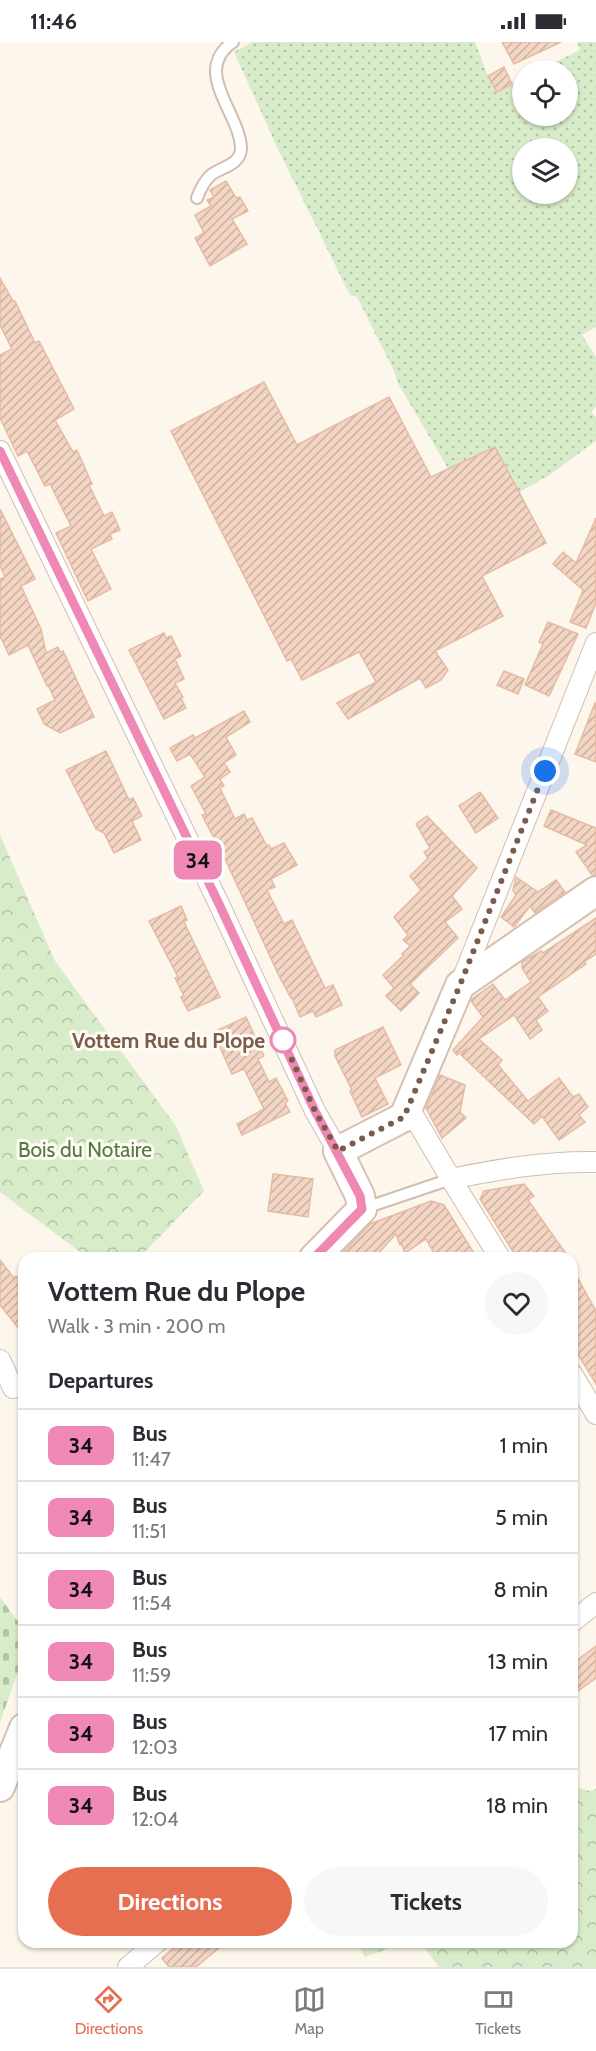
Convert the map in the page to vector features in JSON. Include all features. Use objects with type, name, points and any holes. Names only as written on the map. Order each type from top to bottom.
[{"type":"street","points":[[0,451],[219,904],[315,1111],[360,1196],[362,1209],[320,1252]]},
{"type":"street","points":[[338,1151],[404,1117],[409,1108],[596,643]]},
{"type":"street","points":[[460,985],[596,891]]},
{"type":"street","points":[[409,1108],[496,1252]]},
{"type":"street","points":[[451,1179],[527,1164],[568,1161],[596,1162]]},
{"type":"street","points":[[0,1360],[18,1386]]},
{"type":"street","points":[[578,1384],[596,1414]]},
{"type":"street","points":[[578,1617],[596,1603]]},
{"type":"street","points":[[0,1787],[18,1743]]},
{"type":"street","points":[[128,1967],[150,1948]]},
{"type":"lane","points":[[196,198],[203,184],[212,174],[231,164],[238,158],[241,150],[236,128],[221,95],[216,69],[221,52],[233,42]]},
{"type":"lane","points":[[362,1209],[451,1179]]},
{"type":"green space","points":[[253,42],[475,42],[496,91],[512,84],[512,126],[578,126],[578,60],[560,60],[580,50],[577,42],[596,42],[596,327],[582,335],[596,357],[596,407],[591,412],[596,417],[596,441],[551,474],[518,493],[495,447],[449,470],[399,385],[357,297],[350,295],[277,147],[234,52]]},
{"type":"green space","name":"Bois du Notaire","points":[[0,835],[55,961],[176,1126],[204,1191],[145,1252],[80,1252],[0,1192]]},
{"type":"green space","points":[[0,1597],[18,1622],[18,1672],[0,1722]]},
{"type":"green space","points":[[578,1788],[590,1791],[596,1789],[596,1967],[439,1967],[425,1948],[578,1948]]},
{"type":"green space","points":[[360,1948],[389,1948],[365,1957]]},
{"type":"building","points":[[502,42],[561,42],[523,60],[512,60]]},
{"type":"building","points":[[504,67],[512,84],[497,92],[488,76]]},
{"type":"building","points":[[226,181],[236,198],[240,197],[248,211],[232,219],[247,244],[210,266],[195,238],[204,233],[195,215],[211,206],[207,200],[214,197],[210,190]]},
{"type":"building","points":[[0,278],[15,301],[35,343],[39,341],[74,409],[55,420],[73,452],[77,450],[92,484],[89,485],[104,516],[112,512],[120,530],[110,534],[112,539],[91,549],[111,589],[88,601],[56,533],[71,526],[50,484],[45,486],[27,451],[18,456],[0,418],[0,355],[12,349],[0,325]]},
{"type":"building","points":[[264,382],[297,445],[389,397],[431,477],[495,447],[546,543],[482,576],[503,616],[435,651],[448,670],[441,680],[426,688],[420,678],[348,719],[337,703],[376,682],[359,652],[302,680],[291,659],[287,661],[171,431]]},
{"type":"building","points":[[0,509],[35,579],[21,586],[41,629],[46,653],[58,647],[60,652],[63,651],[94,717],[60,733],[44,724],[37,709],[55,700],[28,645],[9,655],[0,636],[0,579],[5,577],[0,566]]},
{"type":"building","points":[[596,518],[596,603],[586,628],[570,622],[583,590],[553,564],[563,552],[576,563]]},
{"type":"building","points":[[548,622],[578,634],[549,696],[525,685],[543,644],[539,642]]},
{"type":"building","points":[[164,633],[166,638],[171,636],[181,656],[175,659],[184,679],[175,683],[186,708],[164,719],[129,650]]},
{"type":"building","points":[[504,671],[524,679],[518,694],[497,685]]},
{"type":"building","points":[[596,704],[596,762],[575,754]]},
{"type":"building","points":[[244,711],[250,722],[226,737],[236,755],[224,763],[230,772],[220,779],[224,786],[220,788],[235,819],[244,814],[247,820],[252,818],[267,846],[269,845],[271,849],[284,843],[297,865],[271,879],[275,887],[267,890],[284,924],[292,920],[325,988],[333,985],[342,1005],[316,1017],[313,1011],[300,1017],[202,815],[206,814],[191,786],[205,777],[190,754],[177,761],[170,748],[193,735],[195,738]]},
{"type":"building","points":[[106,751],[129,800],[133,798],[142,816],[132,821],[141,840],[114,853],[104,833],[96,829],[66,770]]},
{"type":"building","points":[[480,792],[498,818],[476,833],[459,806]]},
{"type":"building","points":[[551,810],[596,828],[596,875],[592,875],[576,852],[587,845],[544,826]]},
{"type":"building","points":[[427,816],[477,868],[452,896],[462,909],[445,922],[458,938],[410,984],[419,993],[401,1011],[386,996],[394,988],[383,975],[410,946],[403,940],[408,935],[394,917],[421,890],[410,876],[428,858],[424,852],[430,848],[416,824]]},
{"type":"building","points":[[516,877],[538,892],[556,880],[565,892],[535,913],[530,906],[514,927],[501,917],[516,895],[513,890]]},
{"type":"building","points":[[181,906],[187,920],[184,922],[220,997],[188,1011],[175,978],[178,977],[149,921]]},
{"type":"building","points":[[596,918],[596,954],[584,962],[586,964],[538,997],[548,1011],[536,1020],[542,1030],[530,1039],[514,1015],[479,1039],[502,1060],[498,1065],[528,1101],[559,1078],[573,1097],[579,1094],[588,1107],[579,1115],[585,1122],[559,1140],[541,1115],[534,1124],[461,1055],[467,1048],[457,1055],[453,1050],[483,1017],[471,1001],[472,999],[493,984],[505,1000],[531,982],[522,968],[522,962],[541,951],[543,953]]},
{"type":"building","points":[[246,1017],[264,1056],[258,1059],[269,1082],[276,1078],[288,1101],[285,1103],[290,1112],[242,1135],[237,1124],[264,1109],[244,1069],[232,1074],[218,1043],[223,1040],[218,1030]]},
{"type":"building","points":[[383,1027],[401,1065],[375,1078],[388,1104],[362,1117],[335,1056],[335,1050]]},
{"type":"building","points":[[440,1075],[465,1085],[460,1112],[466,1118],[442,1138],[426,1108]]},
{"type":"building","points":[[273,1174],[313,1179],[308,1217],[268,1211]]},
{"type":"building","points":[[524,1184],[534,1196],[528,1200],[565,1252],[513,1252],[480,1199],[484,1191]]},
{"type":"building","points":[[431,1201],[444,1205],[473,1252],[434,1252],[426,1239],[405,1252],[396,1234],[380,1252],[344,1252],[370,1224]]},
{"type":"building","points":[[0,1260],[14,1278],[16,1276],[18,1278],[18,1328],[0,1305]]},
{"type":"building","points":[[578,1279],[596,1311],[596,1384],[578,1354]]},
{"type":"building","points":[[596,1646],[596,1678],[578,1691],[578,1660]]},
{"type":"building","points":[[174,1948],[219,1948],[196,1967],[169,1967],[162,1958]]},
{"type":"bus line","name":"34","points":[[0,451],[219,904],[315,1111],[360,1196],[362,1209],[320,1252]]},
{"type":"place","name":"Vottem Rue du Plope","points":[[283,1040]]},
{"type":"route","points":[[283,1040],[315,1111],[338,1151],[404,1117],[460,985],[545,771]]}]
